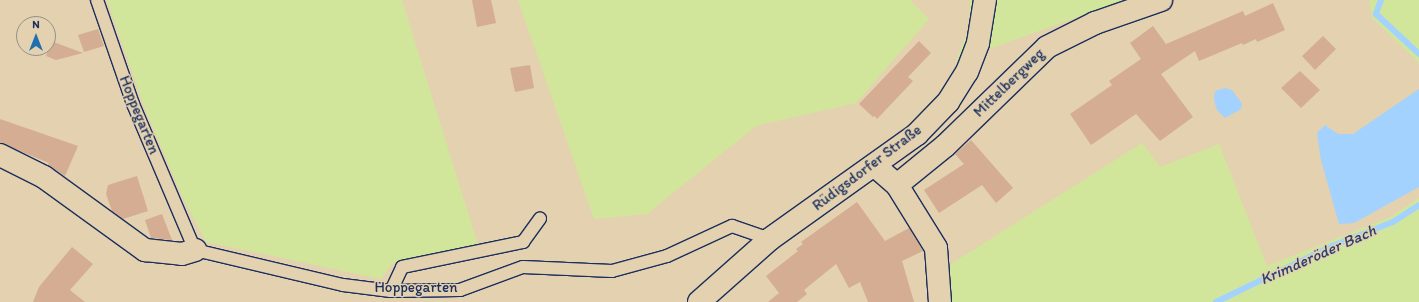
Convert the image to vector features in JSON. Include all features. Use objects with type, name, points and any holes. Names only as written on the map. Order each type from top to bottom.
[{"type":"street","name":"Rüdigsdorfer Straße","points":[[699,302],[770,240],[875,166],[917,134],[948,102],[967,72],[978,43],[985,0]]},
{"type":"street","name":"Mittelbergweg","points":[[897,185],[945,146],[1047,47],[1095,23],[1161,0]]},
{"type":"street","name":"Hoppegarten","points":[[0,155],[44,177],[145,250],[182,254],[195,250]]},
{"type":"street","points":[[875,166],[897,185],[936,248],[940,302]]},
{"type":"lane","name":"Hoppegarten","points":[[97,0],[133,104],[195,250],[343,285],[391,291],[460,290],[522,267],[612,271],[668,256],[732,226],[770,240]]},
{"type":"lane","points":[[391,291],[402,267],[523,242],[540,219]]},
{"type":"green space","points":[[107,0],[402,0],[478,245],[392,264],[381,279],[206,242],[183,198],[145,109]]},
{"type":"green space","points":[[518,0],[910,0],[929,19],[856,103],[756,126],[647,214],[594,219]]},
{"type":"green space","points":[[970,0],[1125,0],[956,61],[969,27]]},
{"type":"green space","points":[[1369,0],[1419,0],[1419,63],[1372,18]]},
{"type":"green space","points":[[1142,143],[1160,167],[1219,144],[1267,266],[1390,217],[1419,198],[1419,302],[947,302],[943,269]]},
{"type":"water","points":[[1225,88],[1232,90],[1242,104],[1241,109],[1225,118],[1217,110],[1214,100],[1215,91]]},
{"type":"water","points":[[1419,89],[1419,187],[1354,223],[1339,224],[1321,160],[1317,133],[1325,125],[1338,134],[1353,134]]},
{"type":"building","points":[[472,0],[491,0],[496,23],[477,27]]},
{"type":"building","points":[[1273,3],[1285,30],[1257,42],[1256,39],[1243,45],[1242,43],[1199,61],[1195,51],[1161,74],[1193,117],[1160,141],[1136,114],[1091,145],[1070,114],[1112,85],[1109,81],[1141,59],[1130,43],[1153,26],[1166,44],[1243,11],[1245,16]]},
{"type":"building","points":[[98,29],[104,46],[84,52],[78,35]]},
{"type":"building","points":[[1323,36],[1336,49],[1315,70],[1302,56]]},
{"type":"building","points":[[919,41],[931,53],[908,77],[913,81],[877,119],[875,116],[873,117],[859,104]]},
{"type":"building","points":[[56,43],[83,53],[56,60],[46,56],[56,56]]},
{"type":"building","points":[[530,65],[534,88],[515,92],[510,68]]},
{"type":"building","points":[[1300,71],[1320,90],[1301,108],[1281,88]]},
{"type":"building","points":[[0,119],[78,146],[65,176],[48,165],[49,163],[0,143]]},
{"type":"building","points":[[971,140],[1013,188],[996,203],[982,185],[939,213],[924,190],[964,164],[955,154]]},
{"type":"building","points":[[137,176],[148,211],[123,219],[112,211],[106,194],[108,185]]},
{"type":"building","points":[[857,202],[885,241],[909,228],[923,251],[902,261],[914,302],[868,302],[860,282],[849,288],[836,264],[804,290],[807,294],[797,302],[768,302],[779,293],[766,276],[798,251],[796,249],[803,244],[801,242]]},
{"type":"building","points":[[162,214],[172,240],[151,238],[145,220]]},
{"type":"building","points":[[72,247],[93,264],[70,290],[85,302],[33,302],[39,287]]},
{"type":"waterway","name":"Krimderöder Bach","points":[[1381,0],[1376,14],[1419,54]]},
{"type":"waterway","name":"Krimderöder Bach","points":[[1216,302],[1332,246],[1393,222],[1419,205]]}]
